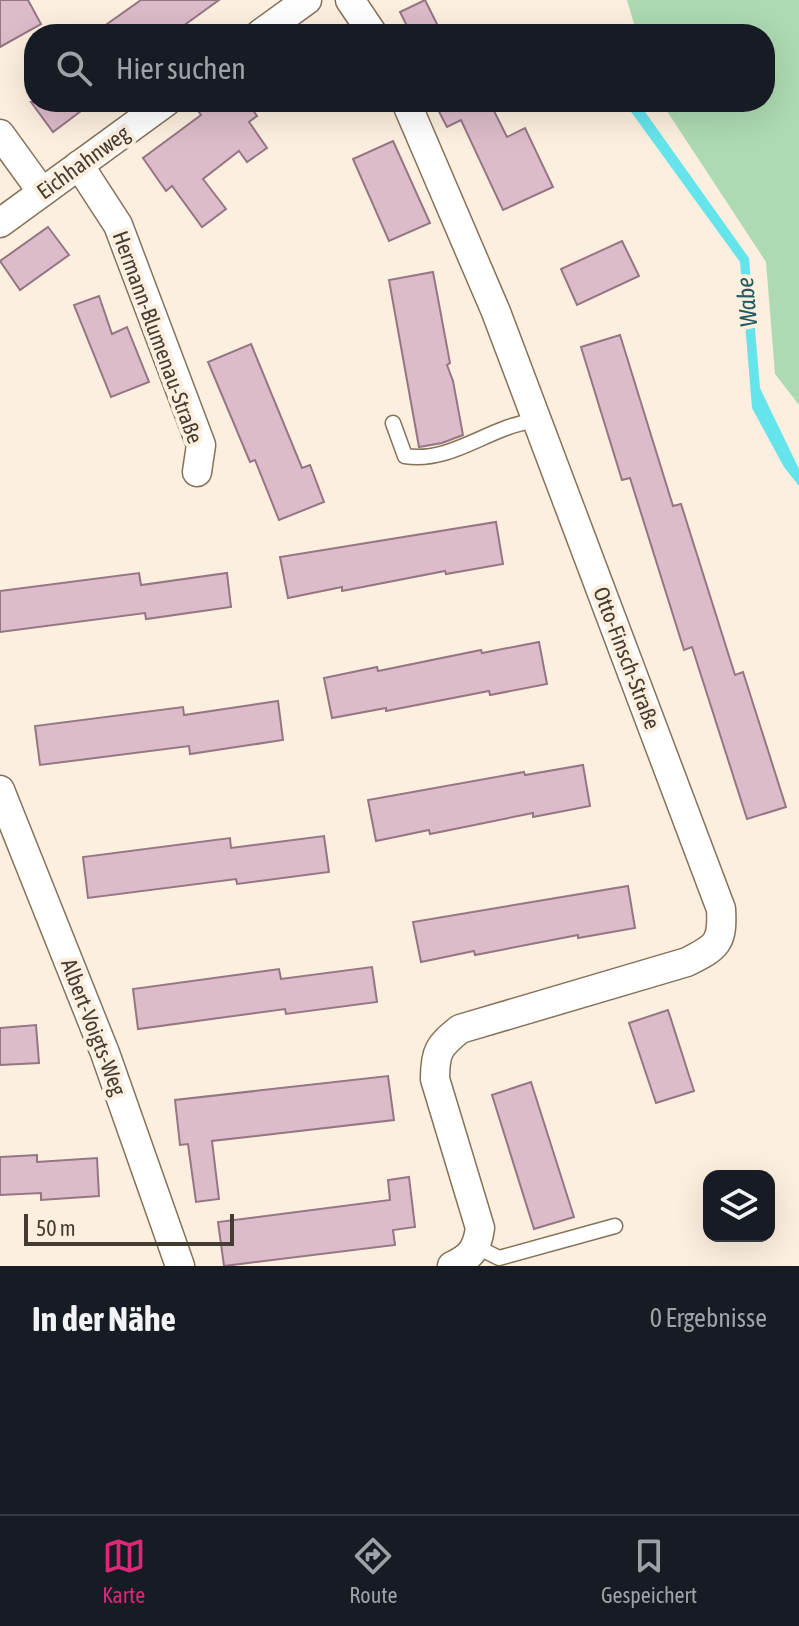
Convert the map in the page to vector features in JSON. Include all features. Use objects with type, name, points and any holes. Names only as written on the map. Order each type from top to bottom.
[{"type":"street","points":[[274,24],[307,0]]},
{"type":"street","points":[[350,0],[366,24]]},
{"type":"street","name":"Eichhahnweg","points":[[0,223],[152,112]]},
{"type":"street","name":"Otto-Finsch-Straße","points":[[410,112],[474,259],[537,420],[721,909],[722,930],[711,950],[687,962],[460,1029],[443,1043],[435,1058],[435,1079],[480,1228],[477,1247]]},
{"type":"street","points":[[0,134],[42,192]]},
{"type":"street","name":"Hermann-Blumenau-Straße","points":[[79,165],[118,225],[201,445],[197,472]]},
{"type":"street","name":"Albert-Voigts-Weg","points":[[0,790],[105,1053],[180,1266]]},
{"type":"street","points":[[452,1266],[466,1260],[477,1247]]},
{"type":"lane","points":[[393,423],[405,456],[420,459],[462,448],[506,428],[537,420]]},
{"type":"lane","points":[[477,1247],[499,1258],[615,1226]]},
{"type":"green space","points":[[627,0],[799,0],[799,405],[775,374],[766,262],[668,112],[775,112],[775,24],[634,24]]},
{"type":"water","name":"Wabe","points":[[631,112],[645,112],[749,258],[760,388],[799,469],[799,486],[784,467],[752,408],[740,262]]},
{"type":"building","points":[[0,0],[28,0],[41,24],[24,24],[24,34],[0,47]]},
{"type":"building","points":[[141,0],[219,0],[186,24],[107,24]]},
{"type":"building","points":[[425,0],[437,24],[406,24],[400,12]]},
{"type":"building","points":[[38,112],[80,112],[53,132]]},
{"type":"building","points":[[199,112],[254,112],[257,116],[249,122],[267,148],[247,162],[239,151],[203,179],[226,209],[202,227],[172,186],[166,191],[143,158],[201,115]]},
{"type":"building","points":[[439,112],[494,112],[507,137],[525,128],[553,187],[503,210],[461,120],[447,127]]},
{"type":"building","points":[[393,141],[430,223],[389,241],[353,159]]},
{"type":"building","points":[[48,227],[69,255],[20,290],[0,261]]},
{"type":"building","points":[[622,241],[639,276],[577,305],[561,269]]},
{"type":"building","points":[[433,272],[450,363],[447,365],[463,435],[419,447],[389,280]]},
{"type":"building","points":[[99,296],[112,334],[127,327],[149,382],[111,397],[74,305]]},
{"type":"building","points":[[620,335],[673,506],[681,504],[735,675],[743,672],[786,807],[747,819],[692,647],[684,650],[630,478],[622,480],[581,347]]},
{"type":"building","points":[[251,344],[302,468],[310,465],[324,502],[279,520],[255,460],[250,462],[208,362]]},
{"type":"building","points":[[496,522],[503,564],[446,574],[445,571],[342,591],[342,587],[288,598],[280,557]]},
{"type":"building","points":[[139,573],[141,585],[227,573],[231,607],[146,619],[145,613],[0,632],[0,591]]},
{"type":"building","points":[[539,642],[547,684],[332,718],[324,678]]},
{"type":"building","points":[[278,701],[283,740],[190,754],[189,746],[40,765],[35,726],[183,707],[184,715]]},
{"type":"building","points":[[583,765],[590,806],[376,841],[368,800],[524,772],[525,775]]},
{"type":"building","points":[[324,836],[329,872],[237,884],[236,879],[88,898],[83,857],[230,838],[231,848]]},
{"type":"building","points":[[628,886],[635,928],[578,938],[578,935],[475,955],[474,951],[421,962],[413,922]]},
{"type":"building","points":[[372,967],[377,1002],[286,1014],[285,1009],[138,1029],[133,989],[279,969],[281,979]]},
{"type":"building","points":[[668,1010],[694,1091],[656,1103],[629,1023]]},
{"type":"building","points":[[36,1025],[39,1063],[0,1065],[0,1028]]},
{"type":"building","points":[[388,1076],[394,1120],[212,1141],[219,1199],[196,1202],[188,1144],[180,1145],[175,1100]]},
{"type":"building","points":[[531,1082],[574,1217],[534,1229],[492,1095]]},
{"type":"building","points":[[37,1155],[37,1162],[97,1158],[99,1196],[41,1200],[41,1193],[0,1195],[0,1157]]},
{"type":"building","points":[[409,1177],[415,1227],[393,1230],[395,1245],[224,1266],[218,1222],[390,1200],[388,1180]]}]
